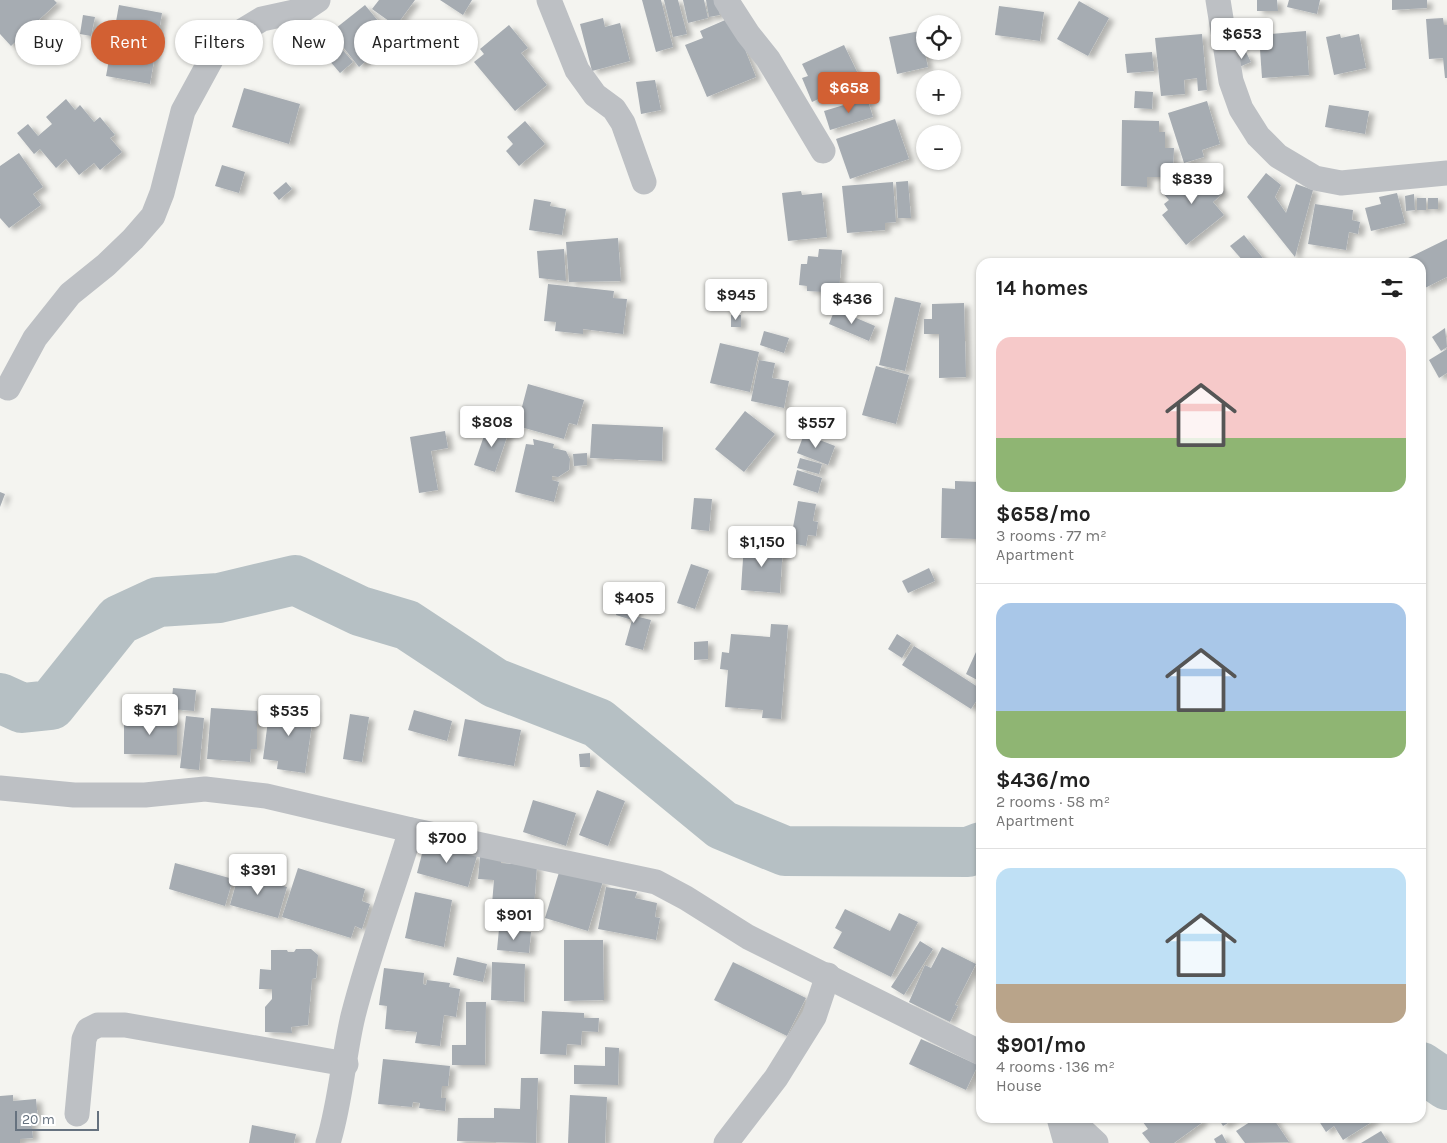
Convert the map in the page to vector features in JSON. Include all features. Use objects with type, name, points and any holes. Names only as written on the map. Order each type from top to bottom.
[{"type":"street","points":[[8,388],[35,338],[70,294],[134,239],[153,216],[162,193],[183,111],[219,45],[262,19],[303,10],[318,0]]},
{"type":"street","points":[[549,0],[576,70],[595,95],[614,109],[624,123],[644,182]]},
{"type":"street","points":[[726,0],[768,59],[823,150]]},
{"type":"street","points":[[1218,0],[1231,81],[1241,109],[1258,136],[1278,156],[1315,178],[1341,183],[1447,173]]},
{"type":"street","points":[[0,788],[74,795],[145,795],[205,789],[266,796],[412,830],[656,882],[686,898],[748,937],[828,975],[919,1024],[976,1050]]},
{"type":"street","points":[[328,1143],[337,1117],[353,1018],[370,954],[412,830]]},
{"type":"street","points":[[726,1143],[776,1078],[814,1017],[828,975]]},
{"type":"street","points":[[77,1114],[84,1039],[88,1030],[98,1026],[125,1024],[346,1064]]},
{"type":"street","points":[[1060,1123],[1066,1143]]},
{"type":"street","points":[[1074,1123],[1096,1143]]},
{"type":"building","points":[[0,0],[54,0],[57,3],[39,20],[15,20],[15,42],[11,46],[0,34]]},
{"type":"building","points":[[379,0],[415,0],[400,20],[388,20],[372,9]]},
{"type":"building","points":[[440,0],[472,0],[463,15]]},
{"type":"building","points":[[642,0],[661,0],[673,47],[656,52]]},
{"type":"building","points":[[664,0],[678,0],[687,34],[673,37]]},
{"type":"building","points":[[683,0],[704,0],[708,18],[688,23]]},
{"type":"building","points":[[706,0],[716,0],[720,15],[709,17]]},
{"type":"building","points":[[1257,0],[1277,0],[1278,11],[1257,11]]},
{"type":"building","points":[[1289,0],[1320,0],[1317,14],[1287,7]]},
{"type":"building","points":[[1392,0],[1427,0],[1427,8],[1392,10]]},
{"type":"building","points":[[1079,1],[1109,18],[1088,56],[1057,39]]},
{"type":"building","points":[[119,5],[162,13],[161,20],[116,20]]},
{"type":"building","points":[[365,5],[377,20],[354,20],[354,61],[344,48],[344,22]]},
{"type":"building","points":[[999,6],[1044,12],[1040,41],[995,35]]},
{"type":"building","points":[[83,15],[95,17],[94,20],[91,20],[91,36],[81,34]]},
{"type":"building","points":[[732,17],[756,77],[707,97],[685,45],[703,38],[700,31]]},
{"type":"building","points":[[603,18],[605,27],[620,23],[630,61],[592,71],[580,24]]},
{"type":"building","points":[[1443,18],[1444,25],[1447,25],[1447,78],[1445,78],[1443,58],[1429,59],[1426,19]]},
{"type":"building","points":[[509,25],[528,48],[521,53],[547,85],[515,111],[477,65],[478,59],[484,54],[480,49]]},
{"type":"building","points":[[1306,31],[1309,75],[1262,78],[1259,35]]},
{"type":"building","points":[[916,32],[916,60],[926,60],[928,67],[897,74],[889,37]]},
{"type":"building","points":[[1202,34],[1207,90],[1198,91],[1197,78],[1184,80],[1185,94],[1161,96],[1155,38]]},
{"type":"building","points":[[1340,34],[1341,38],[1359,34],[1366,68],[1334,75],[1326,37]]},
{"type":"building","points":[[844,45],[861,80],[812,102],[802,78],[808,76],[802,64]]},
{"type":"building","points":[[344,51],[353,62],[340,73],[333,65],[344,65]]},
{"type":"building","points":[[1152,52],[1154,71],[1127,73],[1125,54]]},
{"type":"building","points":[[1246,52],[1251,62],[1239,67],[1233,58]]},
{"type":"building","points":[[108,65],[153,65],[150,84],[106,76]]},
{"type":"building","points":[[655,80],[661,110],[641,114],[636,82]]},
{"type":"building","points":[[244,88],[300,104],[289,144],[232,127]]},
{"type":"building","points":[[1135,91],[1153,92],[1152,109],[1134,108]]},
{"type":"building","points":[[867,98],[873,117],[830,130],[824,111]]},
{"type":"building","points":[[66,99],[75,110],[80,105],[94,122],[100,117],[115,135],[110,138],[122,152],[100,170],[94,163],[79,175],[66,159],[56,168],[40,149],[34,154],[17,133],[28,124],[38,136],[52,124],[46,117]]},
{"type":"building","points":[[1207,101],[1220,144],[1202,150],[1204,157],[1184,163],[1168,113]]},
{"type":"building","points":[[1329,105],[1369,111],[1365,134],[1325,127]]},
{"type":"building","points":[[895,119],[909,159],[850,179],[836,139]]},
{"type":"building","points":[[1122,120],[1159,121],[1159,132],[1165,132],[1165,148],[1174,148],[1173,169],[1164,169],[1163,177],[1147,177],[1147,187],[1121,186]]},
{"type":"building","points":[[525,121],[545,144],[519,166],[506,151],[513,144],[507,137]]},
{"type":"building","points":[[19,153],[43,187],[33,194],[41,205],[9,228],[0,218],[0,166]]},
{"type":"building","points":[[222,165],[245,172],[239,193],[215,186]]},
{"type":"building","points":[[1187,168],[1198,181],[1208,172],[1224,192],[1213,202],[1224,215],[1186,245],[1162,215],[1168,210],[1164,204],[1169,200],[1160,190]]},
{"type":"building","points":[[1266,173],[1281,185],[1275,197],[1286,213],[1296,184],[1313,190],[1295,257],[1247,197]]},
{"type":"building","points":[[908,181],[911,218],[898,218],[896,182]]},
{"type":"building","points":[[286,182],[292,189],[279,200],[273,193]]},
{"type":"building","points":[[893,182],[896,222],[885,223],[885,230],[847,233],[842,186]]},
{"type":"building","points":[[801,191],[802,195],[822,193],[827,237],[788,241],[782,193]]},
{"type":"building","points":[[1397,193],[1405,223],[1371,231],[1365,208],[1381,204],[1379,197]]},
{"type":"building","points":[[1414,194],[1415,210],[1406,211],[1405,196]]},
{"type":"building","points":[[1417,198],[1426,198],[1426,210],[1417,210]]},
{"type":"building","points":[[1428,198],[1438,198],[1438,209],[1428,209]]},
{"type":"building","points":[[534,199],[551,202],[550,206],[566,209],[562,235],[529,230]]},
{"type":"building","points":[[1315,204],[1353,210],[1352,220],[1360,222],[1358,234],[1349,232],[1346,250],[1308,244]]},
{"type":"building","points":[[1244,235],[1263,258],[1240,258],[1230,246]]},
{"type":"building","points":[[618,238],[621,281],[569,282],[566,242]]},
{"type":"building","points":[[1447,239],[1447,277],[1426,288],[1426,258],[1408,258]]},
{"type":"building","points":[[564,249],[566,281],[539,278],[537,251]]},
{"type":"building","points":[[819,249],[842,250],[839,293],[807,291],[807,286],[799,285],[801,264],[807,264],[808,256],[818,257]]},
{"type":"building","points":[[548,284],[614,291],[613,298],[627,299],[623,334],[583,329],[583,334],[555,331],[556,322],[544,321]]},
{"type":"building","points":[[895,297],[921,303],[905,371],[879,365]]},
{"type":"building","points":[[964,303],[966,377],[939,378],[939,334],[924,334],[924,319],[932,319],[932,304]]},
{"type":"building","points":[[835,309],[875,326],[869,341],[829,324]]},
{"type":"building","points":[[731,315],[741,315],[741,327],[731,327]]},
{"type":"building","points":[[1445,328],[1447,347],[1441,351],[1432,337]]},
{"type":"building","points":[[764,331],[789,338],[784,353],[760,345]]},
{"type":"building","points":[[720,343],[759,352],[750,392],[710,383]]},
{"type":"building","points":[[1447,349],[1447,373],[1439,378],[1429,360]]},
{"type":"building","points":[[759,360],[775,363],[772,378],[789,381],[784,408],[751,401]]},
{"type":"building","points":[[876,366],[909,375],[896,424],[862,415]]},
{"type":"building","points":[[528,384],[584,400],[577,425],[569,423],[564,439],[517,426]]},
{"type":"building","points":[[745,411],[775,434],[744,472],[715,449]]},
{"type":"building","points":[[488,424],[509,431],[495,472],[474,465]]},
{"type":"building","points":[[592,424],[663,427],[662,461],[590,458]]},
{"type":"building","points":[[445,431],[448,448],[431,451],[438,490],[419,493],[410,437]]},
{"type":"building","points":[[804,434],[835,446],[828,465],[797,453]]},
{"type":"building","points":[[533,439],[554,444],[553,448],[566,451],[570,459],[569,470],[558,477],[552,476],[552,480],[559,482],[554,502],[515,492],[526,444],[534,445]]},
{"type":"building","points":[[587,453],[587,465],[574,466],[573,454]]},
{"type":"building","points":[[800,458],[822,464],[819,474],[797,468]]},
{"type":"building","points":[[797,470],[822,478],[818,493],[793,485]]},
{"type":"building","points":[[955,481],[976,482],[976,539],[941,538],[942,488],[955,489]]},
{"type":"building","points":[[0,492],[5,494],[0,507]]},
{"type":"building","points":[[694,498],[712,499],[709,531],[691,529]]},
{"type":"building","points":[[798,501],[816,504],[813,521],[818,522],[816,536],[808,535],[806,546],[790,543]]},
{"type":"building","points":[[744,543],[783,546],[780,593],[741,590]]},
{"type":"building","points":[[691,564],[709,570],[695,609],[677,603]]},
{"type":"building","points":[[929,568],[935,581],[908,593],[902,581]]},
{"type":"building","points":[[621,598],[639,603],[635,616],[651,620],[643,650],[625,645],[632,620],[616,615]]},
{"type":"building","points":[[771,624],[788,625],[781,719],[762,718],[763,710],[725,707],[728,670],[720,669],[722,652],[729,653],[731,634],[770,637]]},
{"type":"building","points":[[897,634],[911,643],[902,658],[888,649]]},
{"type":"building","points":[[708,641],[708,659],[694,660],[694,642]]},
{"type":"building","points":[[914,646],[976,686],[976,702],[971,709],[902,665]]},
{"type":"building","points":[[976,652],[976,679],[966,674]]},
{"type":"building","points":[[173,688],[196,690],[194,711],[171,709]]},
{"type":"building","points":[[270,705],[314,710],[305,773],[277,769],[278,761],[263,759]]},
{"type":"building","points":[[211,708],[257,711],[257,749],[251,749],[250,762],[207,759]]},
{"type":"building","points":[[414,710],[452,721],[447,741],[408,730]]},
{"type":"building","points":[[350,714],[369,717],[362,762],[343,759]]},
{"type":"building","points":[[186,716],[204,718],[199,770],[180,768]]},
{"type":"building","points":[[124,717],[177,718],[177,755],[124,754]]},
{"type":"building","points":[[465,719],[521,730],[514,766],[458,756]]},
{"type":"building","points":[[590,753],[590,767],[580,767],[579,754]]},
{"type":"building","points":[[597,790],[625,801],[608,846],[579,835]]},
{"type":"building","points":[[533,800],[576,813],[566,846],[523,832]]},
{"type":"building","points":[[425,842],[477,856],[468,887],[417,873]]},
{"type":"building","points":[[480,857],[501,858],[501,863],[537,866],[534,908],[492,904],[494,880],[478,879]]},
{"type":"building","points":[[175,863],[233,879],[225,906],[169,889]]},
{"type":"building","points":[[298,868],[365,889],[362,901],[370,904],[362,929],[355,926],[351,938],[282,917]]},
{"type":"building","points":[[560,869],[603,881],[588,931],[545,918]]},
{"type":"building","points":[[239,873],[287,887],[278,918],[230,905]]},
{"type":"building","points":[[606,887],[637,892],[635,898],[657,903],[655,917],[660,918],[656,940],[598,929]]},
{"type":"building","points":[[415,892],[452,900],[444,947],[405,938]]},
{"type":"building","points":[[845,909],[890,931],[899,913],[918,922],[891,977],[833,948],[842,932],[835,928]]},
{"type":"building","points":[[499,929],[531,932],[529,953],[497,950]]},
{"type":"building","points":[[564,940],[603,940],[604,1000],[564,1001]]},
{"type":"building","points":[[920,941],[933,949],[904,995],[891,987]]},
{"type":"building","points":[[942,947],[976,964],[955,1005],[958,1006],[950,1022],[909,1002],[925,965],[931,968]]},
{"type":"building","points":[[296,949],[311,949],[318,955],[316,978],[312,979],[308,1025],[291,1027],[292,1033],[265,1032],[265,1007],[272,999],[272,989],[259,989],[260,969],[271,970],[271,950],[294,952]]},
{"type":"building","points":[[457,957],[487,964],[483,982],[453,975]]},
{"type":"building","points":[[492,962],[525,964],[524,1002],[491,1000]]},
{"type":"building","points":[[733,962],[806,998],[787,1036],[714,1000]]},
{"type":"building","points":[[384,968],[424,973],[423,984],[426,985],[427,980],[450,983],[449,987],[460,989],[456,1017],[444,1015],[440,1046],[415,1043],[417,1032],[385,1029],[387,1006],[379,1005]]},
{"type":"building","points":[[466,1002],[486,1002],[485,1065],[452,1065],[452,1045],[466,1045]]},
{"type":"building","points":[[542,1011],[584,1013],[584,1018],[599,1018],[598,1032],[582,1031],[581,1045],[567,1044],[566,1055],[540,1054]]},
{"type":"building","points":[[921,1039],[976,1064],[976,1069],[966,1090],[909,1064]]},
{"type":"building","points":[[605,1047],[619,1048],[618,1085],[574,1084],[574,1065],[605,1066]]},
{"type":"building","points":[[383,1059],[450,1066],[448,1086],[442,1086],[441,1098],[446,1098],[445,1111],[419,1108],[420,1103],[413,1102],[412,1107],[378,1104]]},
{"type":"building","points":[[521,1078],[538,1078],[536,1143],[457,1141],[458,1118],[494,1118],[494,1108],[520,1109]]},
{"type":"building","points":[[13,1095],[13,1101],[36,1099],[38,1120],[31,1120],[33,1138],[20,1139],[20,1143],[0,1143],[0,1096]]},
{"type":"building","points":[[570,1095],[607,1097],[605,1143],[568,1143]]},
{"type":"building","points":[[1144,1123],[1202,1123],[1174,1143],[1150,1143],[1142,1133],[1148,1129]]},
{"type":"building","points":[[1248,1123],[1276,1123],[1289,1142],[1245,1143],[1236,1131]]},
{"type":"building","points":[[1320,1123],[1370,1123],[1343,1140],[1334,1126],[1326,1132]]},
{"type":"building","points":[[252,1125],[296,1134],[294,1143],[249,1143]]},
{"type":"building","points":[[1381,1131],[1389,1143],[1361,1143]]},
{"type":"building","points":[[1222,1134],[1227,1143],[1216,1143],[1214,1139]]},
{"type":"waterway","points":[[0,698],[22,708],[51,705],[119,620],[158,602],[219,598],[295,580],[360,611],[407,625],[495,683],[598,723],[722,825],[785,851],[968,852],[976,849]]},
{"type":"waterway","points":[[1426,1070],[1447,1085]]}]
